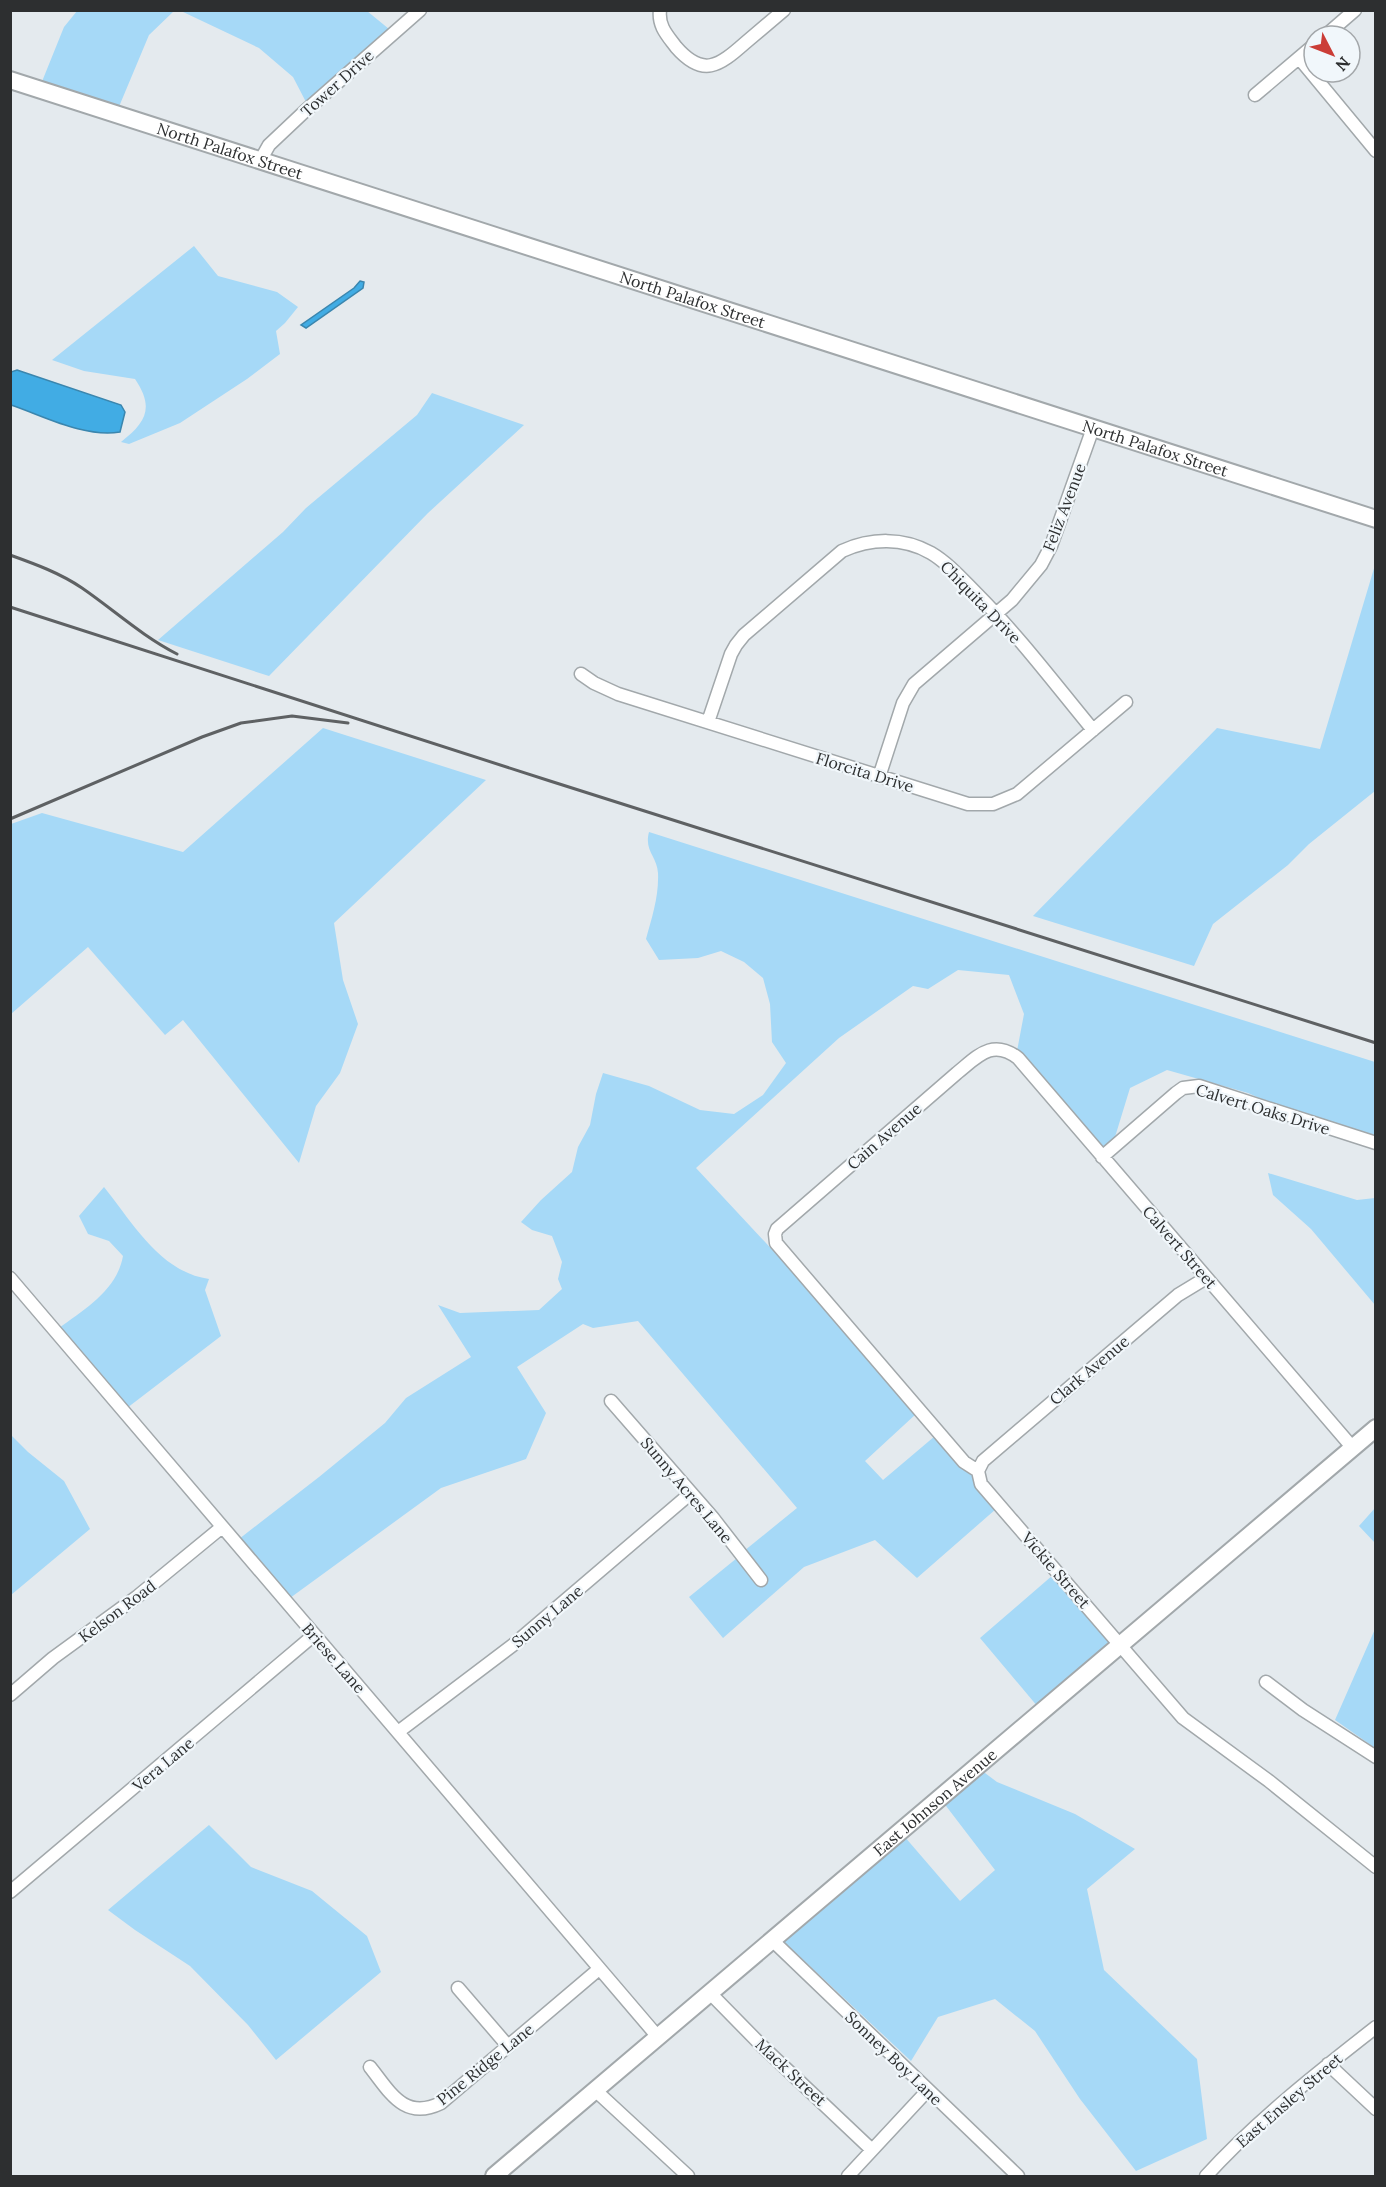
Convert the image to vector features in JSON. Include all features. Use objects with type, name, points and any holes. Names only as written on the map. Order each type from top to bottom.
[{"type":"main road","name":"North Palafox Street","points":[[10,80],[1093,428],[1374,515]]},
{"type":"main road","name":"East Johnson Avenue","points":[[494,2176],[1376,1428]]},
{"type":"street","name":"Tower Drive","points":[[261,161],[269,145],[420,10]]},
{"type":"street","points":[[660,10],[663,31],[684,56],[698,65],[707,66],[724,61],[784,10]]},
{"type":"street","points":[[1339,24],[1355,10]]},
{"type":"street","points":[[1255,95],[1302,55]]},
{"type":"street","points":[[1299,58],[1376,151]]},
{"type":"street","name":"Feliz Avenue","points":[[879,777],[903,703],[914,684],[1026,585],[1041,565],[1051,546],[1093,428]]},
{"type":"street","name":"Chiquita Drive","points":[[708,723],[731,654],[744,635],[831,560],[856,545],[878,541],[902,542],[931,553],[953,570],[996,613],[1093,730]]},
{"type":"street","name":"Florcita Drive","points":[[581,674],[608,691],[968,804],[993,804],[1017,794],[1126,702]]},
{"type":"street","name":"Cain Avenue","points":[[775,1238],[777,1229],[957,1073],[982,1053],[996,1049],[1005,1050]]},
{"type":"street","name":"Calvert Street","points":[[1005,1050],[1018,1059],[1352,1447]]},
{"type":"street","name":"Calvert Oaks Drive","points":[[1102,1157],[1176,1093],[1190,1086],[1199,1086],[1376,1143]]},
{"type":"street","name":"Vickie Street","points":[[775,1238],[776,1243],[964,1462],[978,1471],[981,1484],[1183,1718],[1269,1781],[1376,1867]]},
{"type":"street","name":"Briese Lane","points":[[10,1278],[15,1292],[222,1527],[658,2037]]},
{"type":"street","name":"Clark Avenue","points":[[978,1471],[983,1461],[1107,1354],[1178,1295],[1206,1278]]},
{"type":"street","name":"Sunny Acres Lane","points":[[611,1401],[691,1493],[761,1580]]},
{"type":"street","name":"Sunny Lane","points":[[398,1732],[513,1645],[691,1493]]},
{"type":"street","name":"Kelson Road","points":[[10,1695],[53,1658],[129,1603],[222,1527]]},
{"type":"street","name":"Vera Lane","points":[[10,1892],[314,1635]]},
{"type":"street","points":[[1266,1682],[1376,1757]]},
{"type":"street","name":"Sonney Boy Lane","points":[[772,1940],[1018,2176]]},
{"type":"street","name":"Pine Ridge Lane","points":[[370,2067],[396,2100],[412,2108],[423,2109],[441,2103],[599,1969]]},
{"type":"street","points":[[458,1988],[508,2046]]},
{"type":"street","name":"Mack Street","points":[[710,1993],[762,2046],[872,2150]]},
{"type":"street","name":"East Ensley Street","points":[[1206,2176],[1241,2140],[1328,2064],[1376,2027]]},
{"type":"street","points":[[1328,2064],[1376,2109]]},
{"type":"street","points":[[595,2090],[688,2176]]},
{"type":"street","points":[[848,2176],[928,2090]]},
{"type":"shaded area","points":[[77,11],[174,11],[149,35],[118,109],[41,84],[64,27]]},
{"type":"shaded area","points":[[181,11],[367,11],[389,29],[306,102],[293,77],[259,48]]},
{"type":"shaded area","points":[[194,246],[218,276],[277,292],[298,307],[276,331],[280,354],[247,379],[180,423],[129,444],[121,442],[137,428],[145,414],[144,398],[135,379],[84,371],[52,360]]},
{"type":"shaded area","points":[[432,393],[524,425],[428,513],[269,676],[158,640],[283,532],[306,508],[417,415]]},
{"type":"shaded area","points":[[1375,565],[1375,791],[1309,844],[1288,865],[1213,924],[1194,966],[1033,916],[1217,728],[1320,749]]},
{"type":"shaded area","points":[[323,728],[486,780],[334,923],[343,980],[358,1024],[340,1073],[316,1106],[299,1163],[183,1020],[165,1035],[88,947],[11,1014],[11,824],[42,813],[183,852]]},
{"type":"shaded area","points":[[649,832],[1375,1062],[1375,1138],[1277,1106],[1248,1093],[1167,1070],[1130,1088],[1115,1137],[1102,1149],[1017,1051],[1024,1014],[1009,975],[958,970],[928,989],[913,986],[839,1038],[696,1168],[807,1287],[916,1414],[865,1461],[883,1480],[935,1436],[973,1474],[977,1487],[996,1509],[917,1578],[875,1540],[804,1567],[723,1638],[689,1597],[737,1558],[760,1587],[768,1582],[744,1551],[797,1508],[638,1321],[593,1328],[583,1324],[517,1367],[546,1413],[526,1459],[441,1488],[290,1598],[239,1539],[385,1423],[406,1398],[471,1357],[438,1305],[460,1313],[539,1310],[562,1289],[558,1279],[562,1262],[552,1236],[532,1230],[521,1222],[572,1172],[578,1147],[590,1125],[603,1073],[649,1086],[700,1110],[734,1114],[763,1095],[786,1063],[772,1042],[770,1004],[763,978],[744,962],[721,951],[698,958],[659,960],[646,939],[655,906],[658,882],[657,867],[648,844]]},
{"type":"shaded area","points":[[1268,1173],[1357,1200],[1375,1198],[1375,1305],[1311,1229],[1273,1195]]},
{"type":"shaded area","points":[[104,1187],[137,1230],[162,1256],[176,1267],[192,1275],[209,1279],[205,1290],[221,1336],[127,1408],[59,1328],[98,1298],[107,1289],[120,1268],[123,1256],[109,1241],[88,1234],[79,1216]]},
{"type":"shaded area","points":[[10,1434],[64,1481],[90,1529],[11,1595]]},
{"type":"shaded area","points":[[1375,1508],[1375,1543],[1359,1526]]},
{"type":"shaded area","points":[[1053,1575],[1112,1643],[1038,1707],[980,1638]]},
{"type":"shaded area","points":[[1375,1629],[1375,1748],[1335,1720]]},
{"type":"shaded area","points":[[981,1770],[997,1782],[1075,1814],[1135,1849],[1087,1889],[1104,1970],[1197,2059],[1207,2139],[1136,2171],[1080,2099],[1035,2031],[995,1999],[938,2017],[911,2061],[781,1939],[904,1836],[960,1901],[995,1870],[943,1802]]},
{"type":"shaded area","points":[[209,1825],[251,1867],[312,1891],[367,1936],[381,1972],[276,2060],[248,2025],[190,1966],[108,1910]]},
{"type":"water","points":[[360,281],[364,282],[363,288],[306,328],[301,325],[354,288]]},
{"type":"water","points":[[17,370],[121,405],[125,412],[120,432],[92,432],[78,429],[11,405],[11,372]]},
{"type":"railway","points":[[10,555],[47,569],[74,583],[140,631],[177,654]]},
{"type":"railway","points":[[10,607],[1376,1043]]},
{"type":"railway","points":[[10,819],[202,737],[241,723],[292,716],[348,723]]}]
